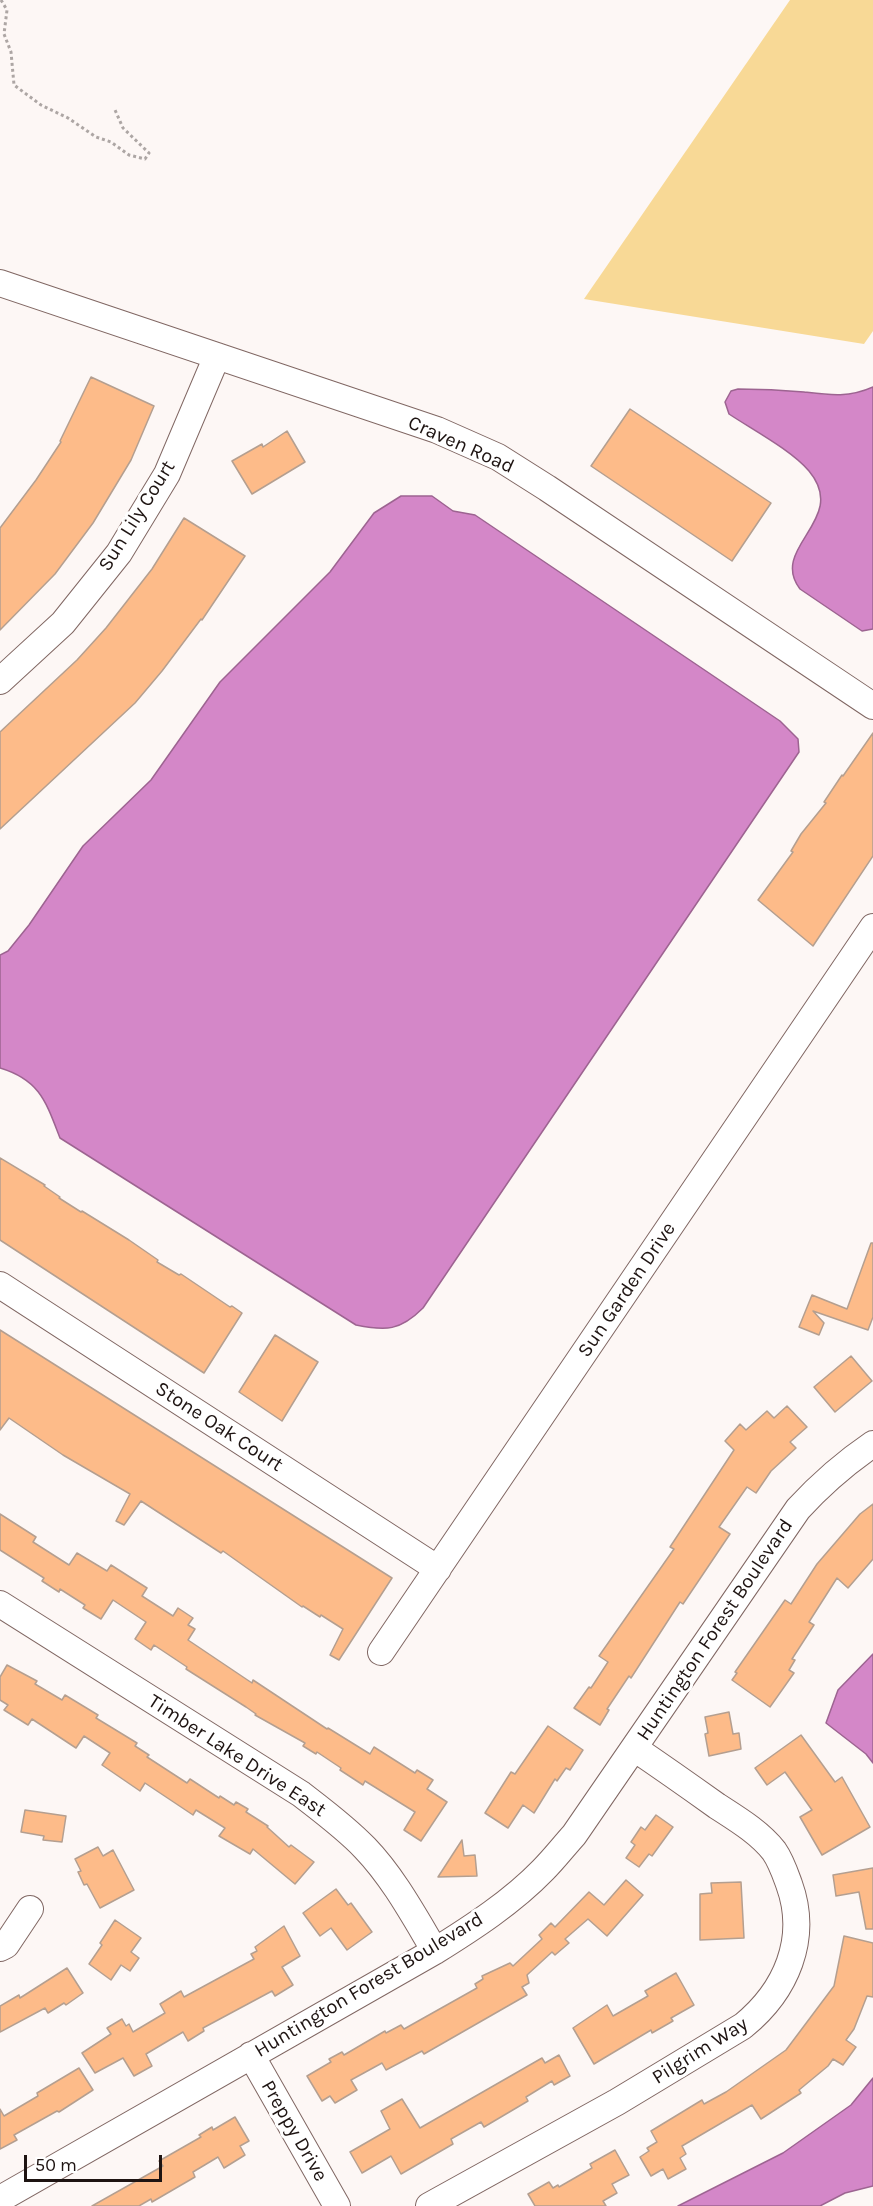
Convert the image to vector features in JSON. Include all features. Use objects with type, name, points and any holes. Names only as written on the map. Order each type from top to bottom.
[{"type":"street","name":"Craven Road","points":[[0,283],[437,430],[498,457],[873,706]]},
{"type":"street","name":"Sun Lily Court","points":[[0,681],[63,623],[119,553],[167,474],[217,356]]},
{"type":"street","name":"Sun Garden Drive","points":[[381,1652],[873,927]]},
{"type":"street","name":"Stone Oak Court","points":[[0,1285],[438,1569]]},
{"type":"street","name":"Huntington Forest Boulevard","points":[[0,2199],[435,1951],[523,1889],[574,1835],[798,1509],[821,1484],[873,1444]]},
{"type":"street","name":"Timber Lake Drive East","points":[[0,1604],[301,1794],[337,1822],[380,1865],[435,1951]]},
{"type":"street","name":"Pilgrim Way","points":[[429,2206],[617,2102],[743,2026],[762,2011],[776,1993],[786,1973],[794,1948],[796,1922],[792,1893],[784,1870],[774,1852],[752,1830],[634,1748]]},
{"type":"street","points":[[0,1948],[6,1944],[30,1909]]},
{"type":"street","name":"Preppy Drive","points":[[251,2055],[337,2206]]},
{"type":"path","points":[[1,0],[7,10],[4,34],[11,52],[14,85],[41,105],[68,117],[96,137],[111,141],[129,155],[145,159],[149,153],[123,128],[115,110]]},
{"type":"shaded area","points":[[790,0],[873,0],[873,331],[864,344],[584,299]]},
{"type":"shaded area","points":[[873,387],[873,629],[862,631],[800,589],[793,574],[794,560],[816,519],[820,504],[819,488],[809,471],[782,448],[729,414],[725,402],[731,391],[738,389],[839,395],[856,393]]},
{"type":"shaded area","points":[[401,496],[432,496],[453,511],[475,515],[780,721],[798,739],[799,752],[423,1308],[400,1325],[376,1328],[356,1325],[60,1138],[40,1094],[24,1079],[0,1068],[0,955],[8,951],[29,925],[83,846],[151,780],[220,682],[330,572],[374,513]]},
{"type":"shaded area","points":[[873,1654],[873,1763],[866,1754],[826,1723],[838,1690]]},
{"type":"shaded area","points":[[873,2078],[873,2186],[845,2193],[820,2206],[678,2206],[783,2153],[851,2105]]},
{"type":"building","points":[[91,377],[154,406],[131,460],[93,523],[55,574],[0,630],[0,528],[61,442]]},
{"type":"building","points":[[630,409],[771,503],[732,561],[591,466]]},
{"type":"building","points":[[287,431],[305,462],[252,494],[232,461],[262,444],[263,447]]},
{"type":"building","points":[[184,518],[245,556],[202,620],[135,703],[0,829],[0,732],[77,660],[106,628],[152,569]]},
{"type":"building","points":[[873,733],[873,856],[813,946],[758,900],[793,852],[791,851],[801,834],[826,803],[824,802],[842,775]]},
{"type":"building","points":[[0,1158],[45,1185],[59,1198],[81,1212],[129,1240],[158,1260],[157,1262],[181,1274],[242,1313],[204,1373],[0,1240]]},
{"type":"building","points":[[871,1243],[873,1243],[873,1317],[868,1330],[813,1311],[824,1323],[819,1335],[799,1327],[812,1295],[847,1309]]},
{"type":"building","points":[[0,1330],[392,1578],[339,1660],[330,1655],[343,1629],[321,1615],[320,1617],[302,1607],[223,1551],[221,1553],[141,1501],[124,1525],[116,1521],[130,1494],[63,1455],[9,1418],[0,1430]]},
{"type":"building","points":[[275,1335],[318,1362],[282,1421],[239,1392]]},
{"type":"building","points":[[851,1356],[872,1381],[835,1412],[814,1387]]},
{"type":"building","points":[[787,1406],[807,1427],[790,1442],[796,1448],[771,1471],[756,1493],[747,1487],[719,1527],[730,1534],[683,1604],[680,1602],[631,1678],[629,1676],[607,1709],[609,1710],[600,1725],[574,1708],[608,1662],[599,1656],[674,1549],[670,1547],[734,1450],[725,1441],[740,1424],[746,1430],[767,1411],[774,1418]]},
{"type":"building","points":[[873,1504],[873,1559],[848,1588],[837,1578],[809,1622],[814,1625],[792,1659],[795,1660],[789,1670],[794,1673],[770,1707],[732,1680],[737,1673],[735,1672],[785,1600],[791,1604],[817,1564],[860,1514]]},
{"type":"building","points":[[0,1514],[36,1537],[33,1542],[69,1565],[77,1553],[107,1571],[111,1565],[147,1588],[142,1596],[173,1616],[178,1608],[193,1618],[188,1625],[195,1629],[188,1640],[252,1683],[253,1680],[327,1729],[370,1754],[374,1747],[415,1773],[417,1770],[433,1780],[427,1789],[447,1802],[421,1841],[404,1830],[415,1812],[365,1781],[363,1785],[317,1752],[316,1754],[303,1746],[305,1743],[255,1715],[154,1645],[151,1650],[135,1639],[146,1622],[113,1600],[101,1619],[83,1608],[85,1605],[42,1581],[44,1578],[0,1550]]},
{"type":"building","points":[[7,1665],[37,1681],[35,1684],[62,1700],[65,1695],[98,1715],[96,1718],[137,1743],[135,1746],[149,1755],[147,1757],[187,1783],[190,1779],[219,1798],[220,1796],[234,1805],[236,1802],[248,1809],[246,1812],[268,1826],[289,1847],[291,1845],[314,1862],[295,1884],[253,1849],[250,1854],[219,1836],[225,1828],[196,1810],[193,1815],[145,1783],[140,1791],[102,1765],[110,1753],[84,1736],[76,1748],[32,1719],[28,1725],[4,1710],[8,1705],[0,1700],[0,1677]]},
{"type":"building","points":[[729,1712],[733,1734],[739,1733],[741,1749],[709,1756],[705,1717]]},
{"type":"building","points":[[548,1726],[583,1750],[570,1770],[566,1768],[557,1781],[555,1779],[534,1813],[523,1805],[508,1828],[485,1813],[511,1772],[515,1774]]},
{"type":"building","points":[[801,1735],[835,1782],[842,1777],[870,1827],[822,1855],[800,1817],[812,1810],[785,1772],[767,1785],[755,1768]]},
{"type":"building","points":[[25,1810],[66,1816],[62,1842],[43,1840],[44,1836],[21,1832]]},
{"type":"building","points":[[656,1815],[673,1827],[652,1856],[649,1854],[639,1867],[626,1858],[635,1845],[631,1842],[641,1827],[645,1830]]},
{"type":"building","points":[[462,1840],[464,1856],[475,1855],[477,1876],[438,1877]]},
{"type":"building","points":[[98,1847],[103,1856],[113,1850],[134,1890],[100,1908],[87,1884],[84,1885],[75,1859]]},
{"type":"building","points":[[873,1868],[873,1929],[866,1929],[859,1892],[836,1896],[833,1875]]},
{"type":"building","points":[[626,1880],[643,1895],[607,1936],[588,1919],[565,1939],[569,1943],[555,1955],[552,1952],[527,1975],[529,1983],[522,1987],[527,1995],[424,2054],[422,2051],[386,2070],[382,2063],[351,2080],[357,2090],[335,2103],[330,2096],[322,2101],[307,2076],[331,2062],[329,2059],[342,2052],[344,2055],[385,2031],[386,2033],[401,2025],[404,2029],[477,1988],[475,1984],[483,1979],[482,1976],[510,1963],[513,1966],[542,1939],[539,1935],[551,1923],[555,1927],[589,1892],[604,1905]]},
{"type":"building","points":[[741,1882],[744,1938],[700,1940],[700,1894],[712,1893],[711,1883]]},
{"type":"building","points":[[336,1889],[348,1905],[351,1903],[372,1932],[347,1950],[331,1928],[320,1936],[303,1913]]},
{"type":"building","points":[[115,1920],[141,1938],[131,1952],[139,1958],[130,1971],[121,1965],[111,1980],[89,1964]]},
{"type":"building","points":[[284,1926],[300,1956],[282,1967],[293,1985],[275,1996],[272,1991],[203,2028],[204,2031],[188,2041],[183,2032],[146,2054],[152,2066],[134,2076],[123,2058],[95,2073],[82,2053],[111,2034],[107,2028],[122,2019],[126,2026],[129,2024],[133,2032],[165,2013],[160,2004],[181,1991],[184,1997],[254,1959],[251,1954],[257,1951],[255,1947]]},
{"type":"building","points":[[844,1936],[873,1943],[873,1997],[867,1996],[854,2029],[846,2040],[856,2047],[843,2065],[833,2059],[828,2066],[799,2090],[801,2093],[761,2119],[752,2105],[682,2146],[686,2154],[680,2158],[686,2169],[668,2179],[663,2169],[651,2176],[640,2157],[649,2151],[647,2148],[657,2142],[651,2131],[702,2100],[704,2104],[726,2092],[786,2050],[834,1986]]},
{"type":"building","points":[[67,1968],[83,1993],[66,2005],[64,2003],[48,2013],[45,2008],[0,2032],[0,2006],[19,1995],[20,1998]]},
{"type":"building","points":[[676,1973],[694,2005],[671,2018],[673,2021],[652,2033],[651,2030],[594,2064],[573,2028],[607,2005],[613,2016],[648,1996],[645,1991]]},
{"type":"building","points":[[559,2055],[570,2076],[554,2085],[552,2081],[526,2097],[528,2101],[484,2127],[481,2122],[451,2139],[453,2144],[401,2174],[391,2156],[362,2173],[350,2152],[390,2129],[381,2111],[402,2099],[420,2128],[542,2058],[545,2063]]},
{"type":"building","points":[[79,2068],[93,2090],[59,2112],[57,2111],[14,2135],[17,2140],[0,2149],[0,2109],[4,2116]]},
{"type":"building","points":[[235,2117],[249,2141],[240,2146],[245,2155],[224,2168],[218,2157],[193,2172],[195,2177],[152,2202],[151,2199],[139,2206],[92,2206],[163,2166],[159,2161],[201,2137],[199,2135]]},
{"type":"building","points":[[615,2150],[629,2175],[612,2184],[617,2193],[603,2201],[606,2206],[535,2206],[528,2194],[549,2182],[553,2188],[558,2185],[559,2187],[592,2168],[590,2164]]}]
